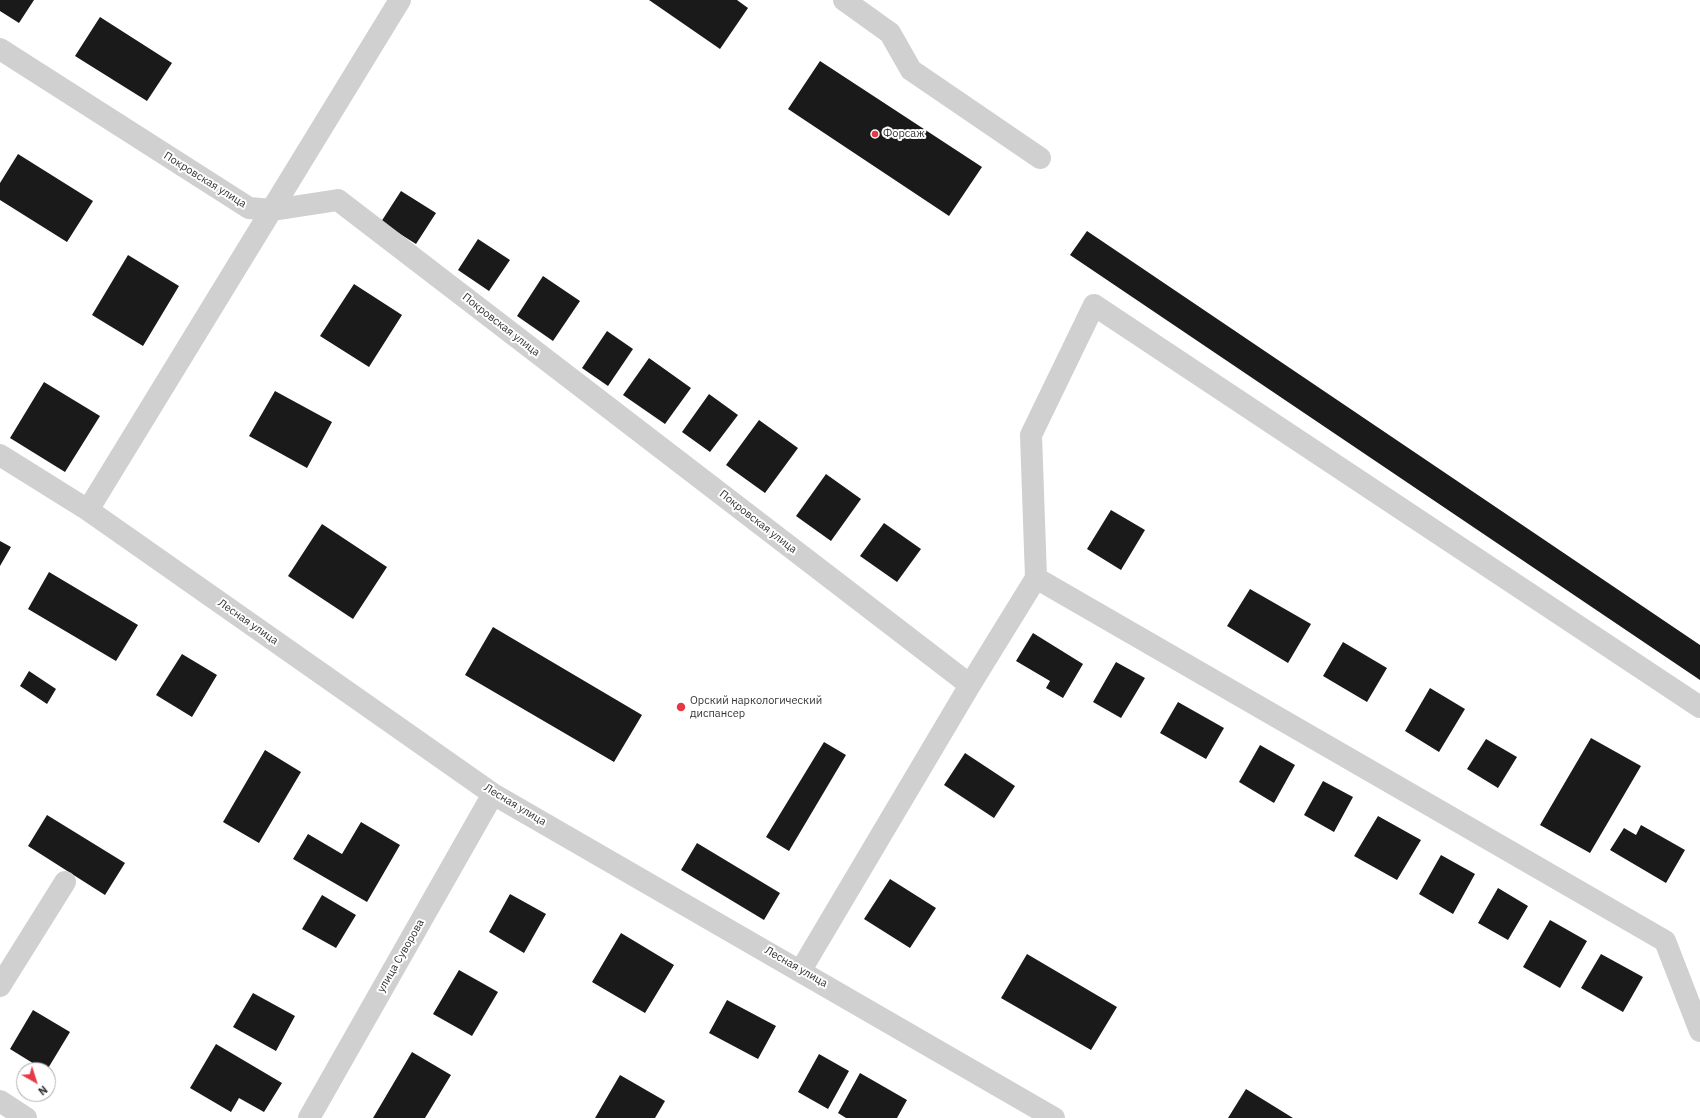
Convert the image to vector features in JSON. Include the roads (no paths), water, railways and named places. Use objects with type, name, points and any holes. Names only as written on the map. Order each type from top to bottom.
[{"type":"street","points":[[844,0],[890,33],[911,70],[1040,158]]},
{"type":"street","points":[[88,510],[273,210],[393,5]]},
{"type":"street","name":"Покровская улица","points":[[0,49],[249,208],[273,210],[338,200],[970,685]]},
{"type":"street","points":[[801,970],[970,685],[1036,578],[1031,435],[1094,305],[1700,707]]},
{"type":"street","name":"Лесная улица","points":[[0,455],[88,510],[493,794],[801,970],[1054,1118]]},
{"type":"street","points":[[1036,578],[1664,941],[1700,1031]]},
{"type":"street","name":"улица Суворова","points":[[309,1118],[493,794]]},
{"type":"street","points":[[0,986],[65,882]]},
{"type":"street","points":[[0,1101],[26,1118]]},
{"type":"place","name":"Форсаж","points":[[875,134]]},
{"type":"place","name":"Орский наркологический диспансер","points":[[681,707]]}]
